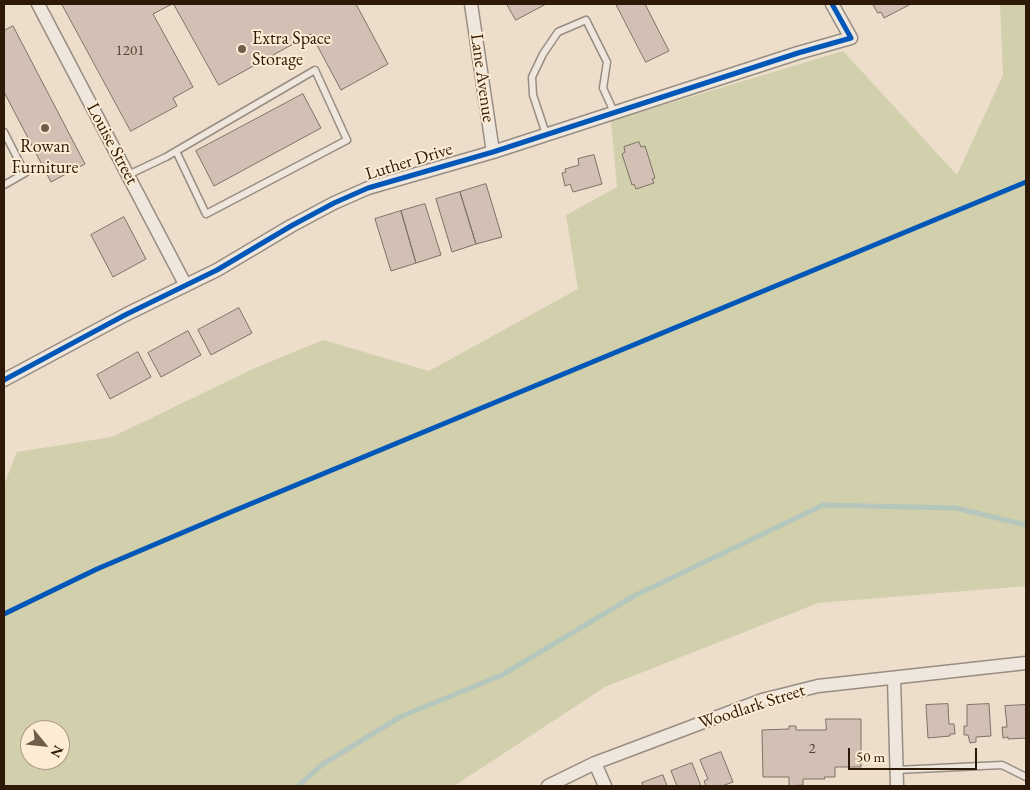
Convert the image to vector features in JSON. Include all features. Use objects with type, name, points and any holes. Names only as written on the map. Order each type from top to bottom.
[{"type":"street","name":"Louise Street","points":[[38,4],[185,284]]},
{"type":"street","name":"Lane Avenue","points":[[471,4],[493,152]]},
{"type":"street","name":"Luther Drive","points":[[4,380],[185,284],[217,270],[325,208],[368,188],[493,152],[798,53],[851,38],[832,4]]},
{"type":"street","name":"Woodlark Street","points":[[548,786],[595,763],[762,700],[818,686],[1026,663]]},
{"type":"street","points":[[894,678],[897,786]]},
{"type":"street","points":[[595,763],[605,786]]},
{"type":"lane","points":[[546,134],[533,94],[532,77],[543,54],[558,32],[586,20],[607,62],[603,88],[614,112]]},
{"type":"lane","points":[[128,175],[176,151],[315,70],[347,140],[206,214],[176,151]]},
{"type":"lane","points":[[4,132],[26,173],[4,185]]},
{"type":"lane","points":[[896,770],[1002,765],[1026,778]]},
{"type":"shaded area","points":[[1000,4],[1026,4],[1026,586],[818,603],[605,687],[454,786],[4,786],[4,485],[17,452],[112,437],[253,369],[323,340],[429,371],[578,289],[566,215],[617,187],[611,121],[843,51],[957,175],[1003,75]]},
{"type":"building","points":[[62,4],[172,4],[153,14],[193,87],[173,98],[177,106],[131,131]]},
{"type":"building","name":"Extra Space Storage","points":[[174,4],[356,4],[388,64],[341,90],[311,34],[219,85]]},
{"type":"building","points":[[507,4],[546,4],[516,20]]},
{"type":"building","points":[[616,4],[645,4],[669,51],[646,62]]},
{"type":"building","points":[[873,4],[909,5],[884,18],[881,12],[878,13]]},
{"type":"building","name":"Rowan Furniture","points":[[13,26],[85,164],[51,182],[4,92],[4,31]]},
{"type":"building","points":[[303,94],[321,128],[214,186],[196,151]]},
{"type":"building","points":[[639,142],[641,147],[645,146],[655,178],[652,179],[654,183],[636,189],[634,184],[632,185],[622,154],[625,152],[624,147]]},
{"type":"building","points":[[594,155],[602,184],[573,192],[570,184],[565,186],[562,173],[566,172],[565,169],[579,165],[578,159]]},
{"type":"building","points":[[486,184],[502,237],[476,244],[460,192]]},
{"type":"building","points":[[460,192],[476,244],[452,252],[436,199]]},
{"type":"building","points":[[425,204],[441,255],[416,263],[401,211]]},
{"type":"building","points":[[401,211],[416,263],[391,271],[375,219]]},
{"type":"building","points":[[124,217],[146,259],[113,277],[91,235]]},
{"type":"building","points":[[239,308],[252,333],[211,355],[198,330]]},
{"type":"building","points":[[188,331],[201,355],[161,377],[148,353]]},
{"type":"building","points":[[138,352],[151,377],[110,399],[97,375]]},
{"type":"building","points":[[948,704],[949,724],[954,724],[955,734],[928,738],[926,705]]},
{"type":"building","points":[[989,704],[991,736],[976,737],[976,742],[970,743],[968,735],[964,735],[964,726],[967,726],[967,705]]},
{"type":"building","points":[[1026,705],[1026,738],[1003,738],[1002,727],[1007,727],[1005,706]]},
{"type":"building","points":[[826,719],[861,719],[861,767],[835,767],[835,777],[803,779],[803,785],[789,786],[789,777],[763,777],[762,730],[789,729],[789,726],[796,726],[796,730],[826,730]]},
{"type":"building","points":[[721,752],[733,782],[722,786],[706,786],[704,781],[708,779],[700,760]]},
{"type":"building","points":[[692,763],[701,786],[677,786],[671,771]]},
{"type":"building","points":[[663,775],[667,786],[643,786],[642,783]]},
{"type":"waterway","points":[[298,786],[323,764],[402,716],[502,675],[634,596],[823,505],[956,508],[1026,525]]},
{"type":"cycle path","points":[[4,380],[125,315],[217,270],[334,203],[368,188],[493,152],[798,53],[851,38],[832,4]]},
{"type":"cycle path","points":[[4,614],[97,569],[231,512],[1026,182]]},
{"type":"place","name":"Extra Space Storage","points":[[242,49]]},
{"type":"place","name":"Rowan Furniture","points":[[45,128]]}]
